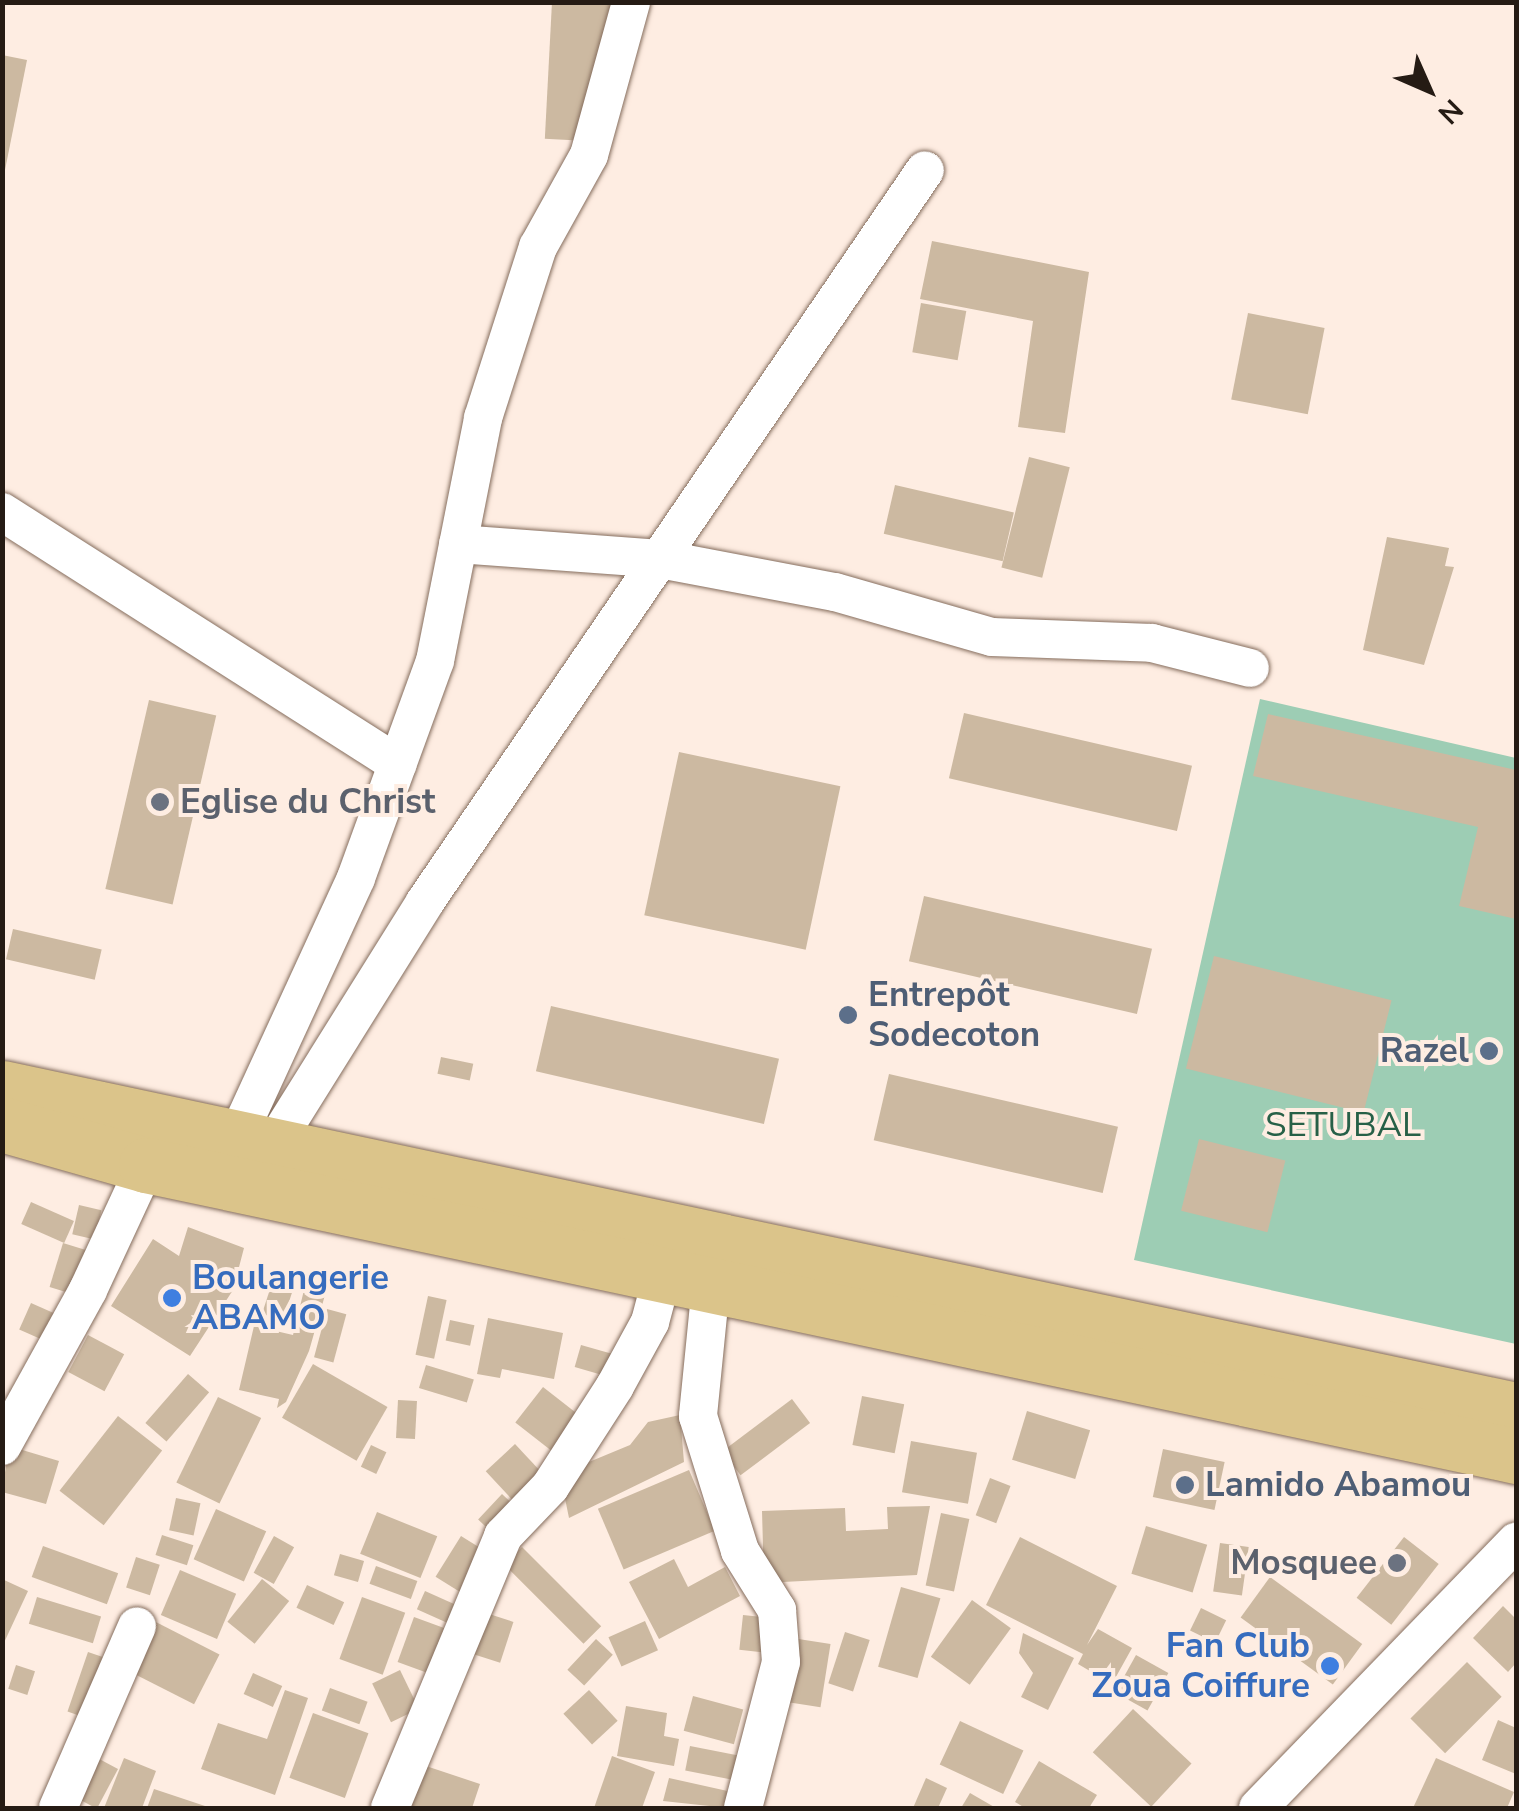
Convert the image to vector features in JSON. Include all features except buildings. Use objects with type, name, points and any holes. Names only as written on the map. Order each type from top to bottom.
[{"type":"main road","points":[[2,1088],[1516,1410]]},
{"type":"main road","points":[[2,1124],[146,1166],[1516,1456]]},
{"type":"street","points":[[255,1140],[435,661],[483,418],[538,246],[590,155],[631,2]]},
{"type":"street","points":[[255,1140],[425,902],[925,170]]},
{"type":"street","points":[[2,512],[398,764]]},
{"type":"street","points":[[458,544],[660,559],[835,592],[992,637],[1152,643],[1250,668]]},
{"type":"street","points":[[2,1446],[88,1290],[146,1166]]},
{"type":"street","points":[[390,1808],[503,1536],[550,1487],[606,1401],[650,1322],[686,1281]]},
{"type":"street","points":[[686,1281],[698,1416],[740,1551],[776,1610],[782,1662],[743,1808]]},
{"type":"street","points":[[1263,1807],[1516,1542]]},
{"type":"street","points":[[58,1808],[137,1626]]},
{"type":"green space","name":"SETUBAL","points":[[1260,699],[1516,758],[1516,1344],[1134,1260]]},
{"type":"place","name":"Eglise du Christ","points":[[160,802]]},
{"type":"place","name":"Entrepôt Sodecoton","points":[[848,1015]]},
{"type":"place","name":"Razel","points":[[1489,1051]]},
{"type":"place","name":"Boulangerie ABAMO","points":[[172,1298]]},
{"type":"place","name":"Lamido Abamou","points":[[1185,1485]]},
{"type":"place","name":"Mosquee","points":[[1397,1563]]},
{"type":"place","name":"Fan Club Zoua Coiffure","points":[[1330,1666]]}]
